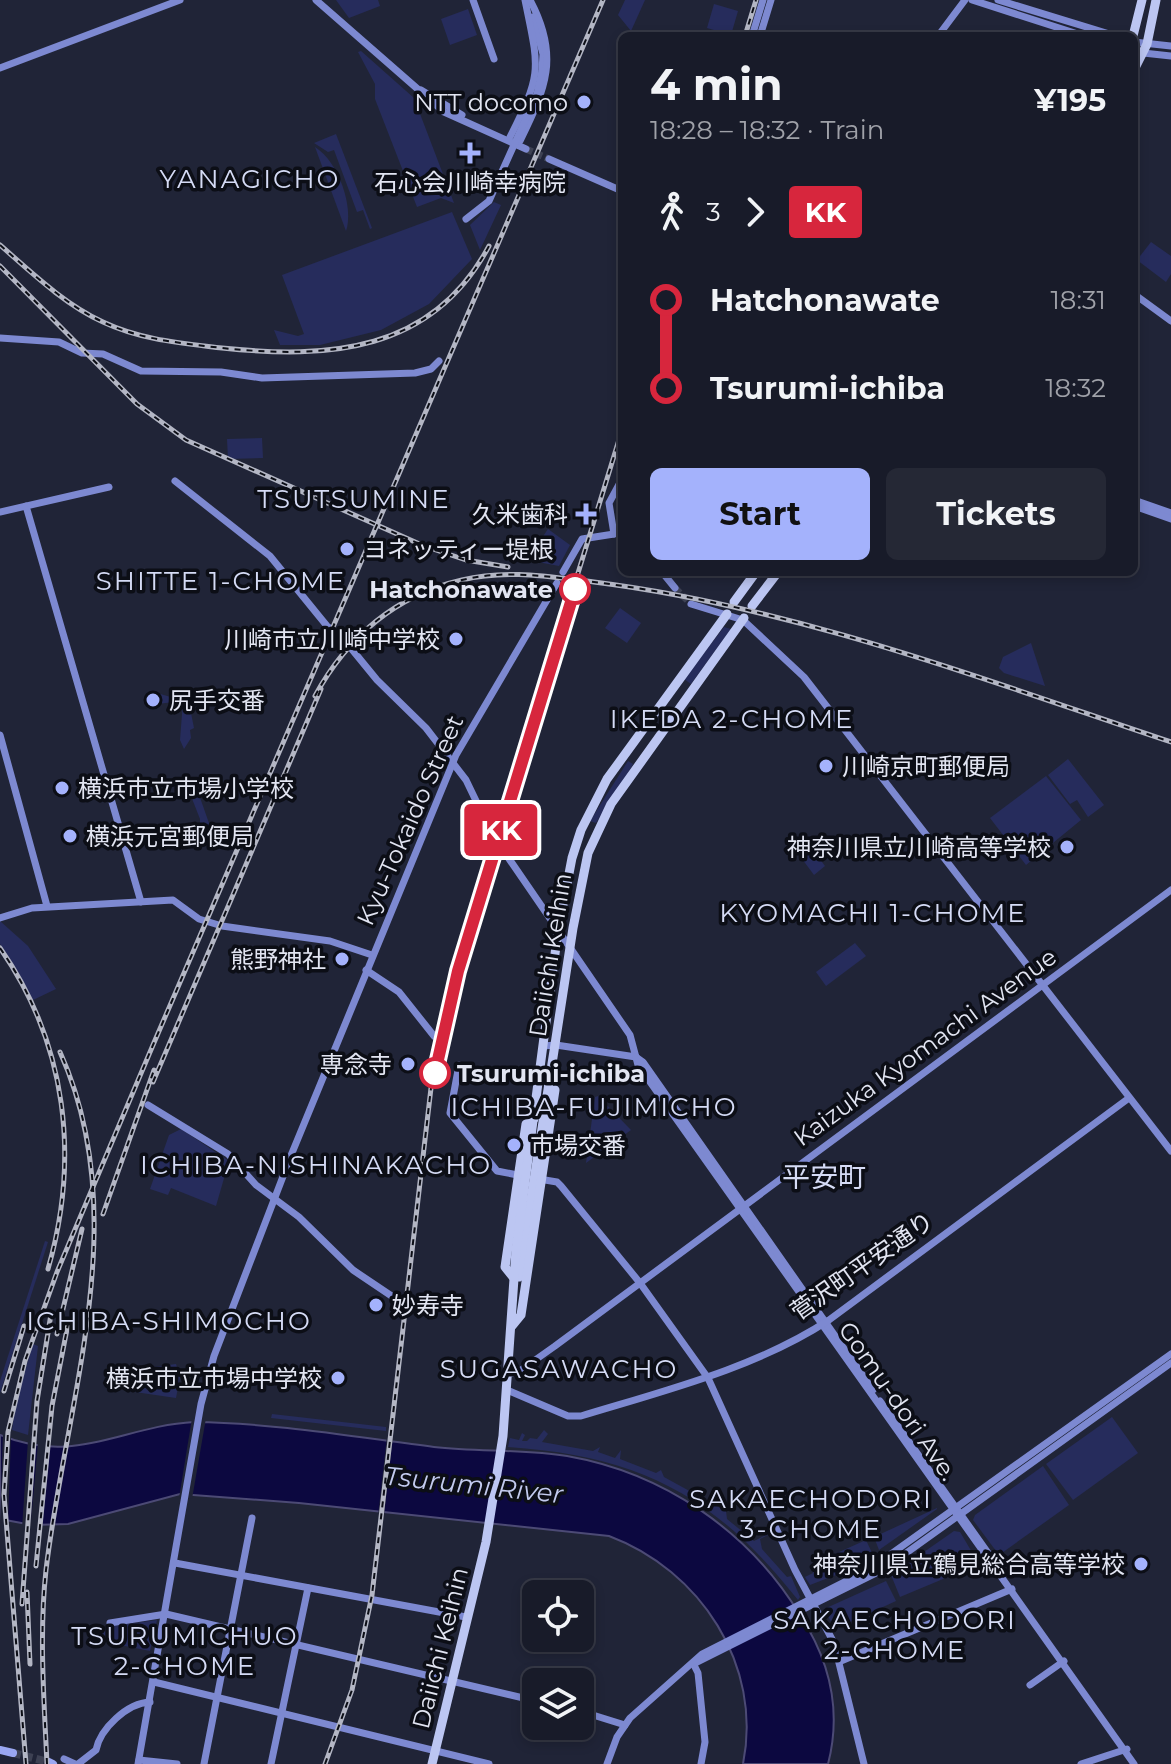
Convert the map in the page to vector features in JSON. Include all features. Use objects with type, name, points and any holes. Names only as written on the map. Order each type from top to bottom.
[{"type":"highway","points":[[1135,32],[1142,0]]},
{"type":"highway","points":[[1141,50],[1156,0]]},
{"type":"highway","points":[[734,602],[753,576]]},
{"type":"highway","points":[[752,606],[775,576]]},
{"type":"highway","points":[[746,586],[755,591],[766,587]]},
{"type":"highway","name":"Daiichi Keihin","points":[[509,1344],[530,1177],[526,1124],[534,1119],[558,931],[572,858],[597,797],[632,743],[726,615]]},
{"type":"highway","name":"Daiichi Keihin","points":[[432,1764],[486,1542],[507,1390],[513,1277],[505,1267],[530,1177],[551,1079],[583,870],[597,828],[643,758],[744,619]]},
{"type":"highway","points":[[632,743],[640,748],[646,745],[684,702]]},
{"type":"highway","points":[[597,797],[630,756],[638,754],[643,758]]},
{"type":"main road","points":[[0,1750],[13,1753]]},
{"type":"street","points":[[0,68],[180,0]]},
{"type":"street","points":[[316,0],[444,112],[525,145]]},
{"type":"street","points":[[473,0],[494,59]]},
{"type":"street","points":[[510,137],[533,89],[537,67],[527,0]]},
{"type":"street","points":[[525,145],[547,72],[546,40],[527,0]]},
{"type":"street","points":[[466,219],[489,201],[537,94],[542,71],[541,42],[527,0]]},
{"type":"street","points":[[753,32],[763,0]]},
{"type":"street","points":[[761,32],[771,0]]},
{"type":"street","points":[[941,32],[965,0]]},
{"type":"street","points":[[972,0],[1072,32]]},
{"type":"street","points":[[998,0],[1103,32]]},
{"type":"street","points":[[1141,50],[1171,46]]},
{"type":"street","points":[[1141,50],[1171,56]]},
{"type":"street","points":[[413,85],[447,107],[525,145]]},
{"type":"street","points":[[550,157],[618,186]]},
{"type":"street","points":[[1138,297],[1171,321]]},
{"type":"street","points":[[0,338],[59,342],[82,353],[103,354],[141,371],[221,372],[262,378],[415,373],[435,367],[439,361]]},
{"type":"street","name":"Gomu-dori Ave.","points":[[175,481],[270,556],[327,626],[341,636],[377,680],[426,728],[466,780],[492,834],[630,1035],[636,1057],[643,1062],[740,1208],[1137,1764]]},
{"type":"street","points":[[563,572],[582,539],[618,535],[609,503],[618,486]]},
{"type":"street","points":[[0,512],[109,487]]},
{"type":"street","points":[[1138,501],[1171,513]]},
{"type":"street","points":[[26,506],[141,902]]},
{"type":"street","points":[[1138,507],[1171,519]]},
{"type":"street","points":[[665,576],[675,588]]},
{"type":"street","name":"Kyu-Tokaido Street","points":[[366,970],[452,763],[557,583]]},
{"type":"street","points":[[691,604],[744,619],[804,677],[1171,1151]]},
{"type":"street","points":[[0,735],[47,906]]},
{"type":"street","name":"Kaizuka Kyomachi Avenue","points":[[507,1375],[521,1370],[1171,890]]},
{"type":"street","points":[[0,918],[47,906],[173,900],[199,919],[222,926],[330,941],[372,955]]},
{"type":"street","points":[[177,1764],[139,1762],[199,1415],[214,1356],[366,970],[399,992],[434,1036]]},
{"type":"street","points":[[543,1046],[556,1045],[636,1057]]},
{"type":"street","points":[[459,1065],[450,1113],[497,1171],[561,1186],[640,1283],[708,1378],[841,1661],[864,1764]]},
{"type":"street","name":"菅沢町平安通り","points":[[507,1390],[574,1417],[708,1378],[823,1324],[1129,1098]]},
{"type":"street","points":[[148,1105],[228,1154],[256,1185],[320,1235],[353,1270],[402,1303],[416,1307]]},
{"type":"street","points":[[607,1764],[625,1725],[693,1663],[722,1645],[865,1580],[1171,1354]]},
{"type":"street","points":[[956,1512],[1171,1363]]},
{"type":"street","points":[[204,1764],[252,1518]]},
{"type":"street","points":[[175,1563],[466,1617]]},
{"type":"street","points":[[271,1764],[308,1588]]},
{"type":"street","points":[[841,1661],[1012,1589]]},
{"type":"street","points":[[110,1623],[166,1614],[522,1698]]},
{"type":"street","points":[[1030,1685],[1064,1662]]},
{"type":"street","points":[[693,1663],[698,1670],[705,1742],[701,1764]]},
{"type":"street","points":[[154,1682],[489,1764]]},
{"type":"street","points":[[64,1759],[76,1764],[96,1750],[97,1738],[119,1718],[134,1706],[150,1702]]},
{"type":"street","points":[[594,1715],[625,1725]]},
{"type":"street","points":[[1081,1764],[1126,1749]]},
{"type":"shaded area","points":[[336,0],[378,0],[380,6],[349,18]]},
{"type":"shaded area","points":[[625,0],[645,0],[631,31],[618,15]]},
{"type":"shaded area","points":[[714,4],[738,11],[732,32],[707,28]]},
{"type":"shaded area","points":[[468,9],[477,35],[450,45],[441,19]]},
{"type":"shaded area","points":[[361,51],[414,98],[454,203],[441,198],[417,207],[375,99],[375,84],[358,52]]},
{"type":"shaded area","points":[[336,134],[370,229],[363,210],[357,212],[334,150],[328,152],[314,143]]},
{"type":"shaded area","points":[[315,147],[331,163],[342,186],[348,210],[346,231]]},
{"type":"shaded area","points":[[494,202],[501,205],[480,250],[470,225]]},
{"type":"shaded area","points":[[452,212],[472,259],[429,304],[381,330],[320,345],[280,345],[274,330],[298,336],[304,334],[282,275]]},
{"type":"shaded area","points":[[1151,242],[1171,256],[1171,274],[1166,282],[1138,261]]},
{"type":"shaded area","points":[[262,438],[263,458],[228,459],[227,439]]},
{"type":"shaded area","points":[[548,529],[570,545],[559,566],[527,560]]},
{"type":"shaded area","points":[[620,608],[641,623],[627,643],[605,628]]},
{"type":"shaded area","points":[[724,627],[731,629],[691,684],[684,679]]},
{"type":"shaded area","points":[[1031,643],[1045,686],[1004,673],[999,668],[1003,657]]},
{"type":"shaded area","points":[[157,693],[174,698],[187,693],[194,728],[190,730],[191,738],[184,749],[180,740],[183,701],[157,704]]},
{"type":"shaded area","points":[[1068,759],[1104,805],[1088,817],[1077,800],[1070,804],[1048,775]]},
{"type":"shaded area","points":[[628,761],[633,764],[631,768],[596,823],[590,821]]},
{"type":"shaded area","points":[[1046,776],[1081,820],[1026,865],[990,818]]},
{"type":"shaded area","points":[[197,789],[210,826],[205,843],[200,839],[200,819],[189,791]]},
{"type":"shaded area","points":[[802,835],[825,866],[814,875],[791,844]]},
{"type":"shaded area","points":[[0,921],[28,946],[56,989],[33,1000],[0,944]]},
{"type":"shaded area","points":[[855,943],[866,956],[826,986],[816,972]]},
{"type":"shaded area","points":[[598,1096],[631,1130],[586,1163],[595,1097]]},
{"type":"shaded area","points":[[181,1129],[229,1161],[216,1206],[171,1188],[168,1195],[150,1189],[169,1135]]},
{"type":"shaded area","points":[[45,1241],[48,1242],[0,1393],[0,1381]]},
{"type":"shaded area","points":[[33,1344],[38,1346],[28,1435],[12,1430],[17,1397]]},
{"type":"shaded area","points":[[176,1364],[180,1377],[176,1398],[128,1391],[132,1370]]},
{"type":"shaded area","points":[[272,1414],[386,1427],[386,1431],[271,1418]]},
{"type":"shaded area","points":[[1112,1417],[1138,1453],[1073,1500],[1046,1464]]},
{"type":"shaded area","points":[[544,1430],[548,1434],[542,1442],[593,1451],[600,1447],[598,1452],[615,1458],[621,1450],[620,1459],[656,1473],[661,1470],[664,1477],[726,1511],[727,1519],[754,1541],[766,1535],[766,1531],[772,1533],[760,1539],[762,1549],[787,1577],[791,1576],[800,1597],[798,1600],[737,1533],[672,1488],[597,1460],[508,1447],[510,1438],[519,1440],[522,1433],[525,1435],[522,1441],[537,1439]]},
{"type":"shaded area","points":[[1043,1466],[1069,1505],[999,1555],[973,1520],[975,1515]]},
{"type":"shaded area","points":[[937,1509],[879,1550],[874,1537]]},
{"type":"shaded area","points":[[954,1531],[960,1532],[979,1564],[900,1597],[891,1575]]},
{"type":"shaded area","points":[[866,1540],[873,1555],[859,1566],[810,1585],[805,1577],[813,1573],[810,1565]]},
{"type":"shaded area","points":[[886,1581],[896,1601],[835,1629],[824,1609]]},
{"type":"shaded area","points":[[157,1620],[150,1651],[90,1639],[91,1629]]},
{"type":"water","name":"Tsurumi River","points":[[194,1422],[284,1428],[451,1449],[567,1456],[603,1464],[670,1492],[701,1510],[756,1557],[810,1632],[826,1668],[833,1705],[834,1724],[828,1764],[743,1764],[747,1727],[743,1691],[733,1657],[718,1626],[697,1597],[671,1572],[642,1551],[609,1536],[299,1503],[180,1494],[68,1524],[32,1525],[0,1519],[0,1435],[27,1444],[76,1446]]},
{"type":"pier","points":[[192,1418],[206,1418],[192,1499],[179,1498]]},
{"type":"pier","points":[[3,1432],[11,1435],[8,1525],[0,1522]]},
{"type":"pier","points":[[387,1436],[393,1436],[384,1516],[378,1516]]},
{"type":"pier","points":[[28,1440],[36,1441],[31,1522],[38,1442],[50,1442],[42,1530],[22,1528]]},
{"type":"tunnel","points":[[526,149],[549,159]]},
{"type":"tunnel","points":[[675,588],[691,604]]},
{"type":"tunnel","points":[[13,1753],[49,1762]]},
{"type":"railway","points":[[26,1764],[4,1495],[8,1432],[25,1361],[57,1272],[153,1045],[603,0]]},
{"type":"railway","points":[[746,32],[756,0]]},
{"type":"railway","points":[[0,245],[62,297],[89,315],[117,328],[147,337],[191,344],[300,352],[338,349],[374,341],[407,328],[438,309],[466,282],[489,246]]},
{"type":"railway","points":[[0,266],[137,404],[186,440],[424,546],[466,560],[508,567]]},
{"type":"railway","points":[[433,1073],[456,970],[618,443]]},
{"type":"railway","points":[[315,696],[358,637],[416,596],[462,580],[495,575],[528,575],[668,593],[814,627],[958,670],[1171,742]]},
{"type":"railway","points":[[153,1082],[321,689]]},
{"type":"railway","points":[[0,948],[23,985],[40,1023],[53,1062],[61,1103],[65,1144],[63,1186],[48,1269]]},
{"type":"railway","points":[[47,1764],[42,1643],[46,1570],[89,1310],[94,1244],[92,1179],[82,1115],[60,1052]]},
{"type":"railway","points":[[103,1214],[154,1070]]},
{"type":"railway","points":[[325,1764],[352,1690],[372,1595],[431,1088]]},
{"type":"railway","points":[[57,1334],[82,1229]]},
{"type":"railway","points":[[22,1604],[37,1401],[51,1314]]},
{"type":"railway","points":[[36,1566],[52,1406],[68,1324]]},
{"type":"railway","points":[[4,1391],[24,1326]]},
{"type":"railway","points":[[27,1592],[30,1664]]},
{"type":"train","name":"KK","points":[[435,1073],[458,971],[575,589]]},
{"type":"place","name":"NTT docomo","points":[[584,102]]},
{"type":"place","name":"石心会川崎幸病院","points":[[470,153]]},
{"type":"place","name":"久米歯科","points":[[586,514]]},
{"type":"place","name":"ヨネッティー堤根","points":[[347,549]]},
{"type":"place","name":"Hatchonawate","points":[[575,589]]},
{"type":"place","name":"川崎市立川崎中学校","points":[[456,639]]},
{"type":"place","name":"尻手交番","points":[[153,700]]},
{"type":"place","name":"川崎京町郵便局","points":[[826,766]]},
{"type":"place","name":"横浜市立市場小学校","points":[[62,788]]},
{"type":"place","name":"横浜元宮郵便局","points":[[70,836]]},
{"type":"place","name":"神奈川県立川崎高等学校","points":[[1067,847]]},
{"type":"place","name":"熊野神社","points":[[342,959]]},
{"type":"place","name":"専念寺","points":[[408,1064]]},
{"type":"place","name":"Tsurumi-ichiba","points":[[435,1073]]},
{"type":"place","name":"市場交番","points":[[514,1145]]},
{"type":"place","name":"妙寿寺","points":[[376,1305]]},
{"type":"place","name":"横浜市立市場中学校","points":[[338,1378]]},
{"type":"place","name":"神奈川県立鶴見総合高等学校","points":[[1141,1564]]},
{"type":"district","name":"YANAGICHO","points":[[250,179]]},
{"type":"district","name":"TSUTSUMINE","points":[[354,499]]},
{"type":"district","name":"SHITTE 1-CHOME","points":[[221,581]]},
{"type":"district","name":"IKEDA 2-CHOME","points":[[732,719]]},
{"type":"district","name":"KYOMACHI 1-CHOME","points":[[873,913]]},
{"type":"district","name":"ICHIBA-FUJIMICHO","points":[[594,1107]]},
{"type":"district","name":"ICHIBA-NISHINAKACHO","points":[[316,1165]]},
{"type":"district","name":"平安町","points":[[824,1177]]},
{"type":"district","name":"ICHIBA-SHIMOCHO","points":[[169,1321]]},
{"type":"district","name":"SUGASAWACHO","points":[[559,1369]]},
{"type":"district","name":"SAKAECHODORI 3-CHOME","points":[[811,1514]]},
{"type":"district","name":"SAKAECHODORI 2-CHOME","points":[[895,1635]]},
{"type":"district","name":"TSURUMICHUO 2-CHOME","points":[[185,1651]]}]
